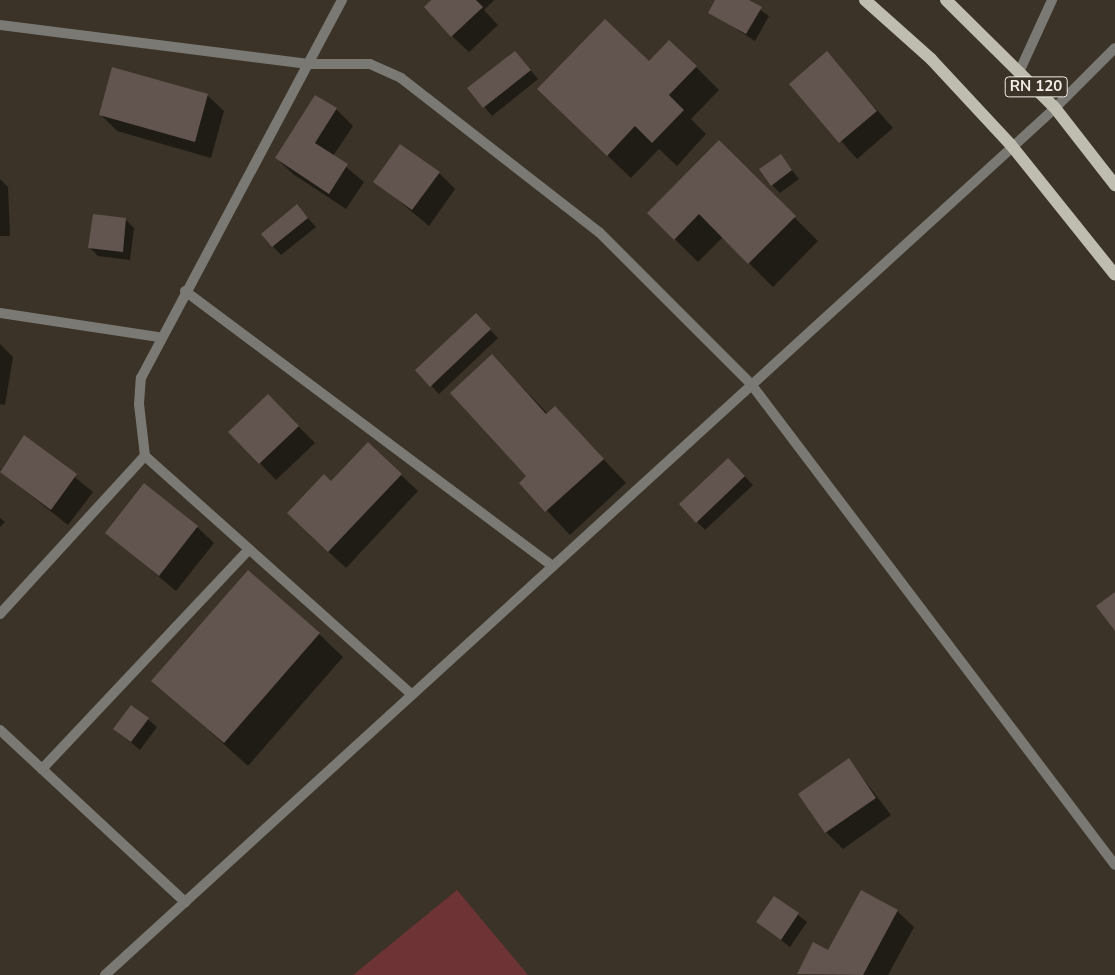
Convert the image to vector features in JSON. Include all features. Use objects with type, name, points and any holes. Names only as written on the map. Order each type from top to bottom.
[{"type":"main road","points":[[865,0],[931,60],[1011,145],[1115,275]]},
{"type":"main road","name":"RN 120","points":[[946,0],[1020,70],[1055,108],[1115,185]]},
{"type":"street","points":[[342,0],[159,337],[141,378],[139,404],[145,456],[412,694]]},
{"type":"street","points":[[1020,70],[1052,0]]},
{"type":"street","points":[[0,25],[307,64],[370,64],[401,78],[600,232],[751,384],[1115,865]]},
{"type":"street","points":[[105,975],[1011,145],[1055,108],[1115,48]]},
{"type":"street","points":[[185,291],[552,566]]},
{"type":"street","points":[[0,313],[159,337]]},
{"type":"street","points":[[0,614],[145,456]]},
{"type":"street","points":[[42,769],[249,549]]},
{"type":"street","points":[[0,730],[185,902]]},
{"type":"shaded area","points":[[457,890],[528,975],[353,975]]},
{"type":"building","points":[[431,0],[476,0],[483,7],[451,37],[424,7]]},
{"type":"building","points":[[715,0],[749,0],[762,7],[746,34],[708,13]]},
{"type":"building","points":[[605,19],[649,61],[669,40],[697,66],[669,95],[684,110],[652,143],[635,126],[607,156],[537,89]]},
{"type":"building","points":[[515,51],[531,70],[483,108],[467,88]]},
{"type":"building","points":[[827,51],[877,111],[839,143],[789,84]]},
{"type":"building","points":[[112,67],[208,94],[195,142],[99,115]]},
{"type":"building","points":[[315,95],[337,108],[315,143],[348,164],[329,194],[275,158]]},
{"type":"building","points":[[719,140],[796,216],[748,264],[699,214],[674,240],[647,213]]},
{"type":"building","points":[[400,144],[440,172],[412,210],[373,182]]},
{"type":"building","points":[[781,154],[792,170],[771,186],[759,169]]},
{"type":"building","points":[[297,204],[308,218],[272,247],[261,234]]},
{"type":"building","points":[[93,214],[126,218],[123,252],[88,248]]},
{"type":"building","points":[[476,313],[491,329],[430,387],[415,370]]},
{"type":"building","points":[[492,354],[546,414],[555,406],[604,459],[545,512],[519,483],[526,476],[450,393]]},
{"type":"building","points":[[268,394],[299,426],[259,464],[228,432]]},
{"type":"building","points":[[24,435],[77,474],[51,510],[0,472]]},
{"type":"building","points":[[368,442],[402,474],[328,552],[287,513],[324,474],[331,481]]},
{"type":"building","points":[[728,458],[745,476],[696,523],[679,504]]},
{"type":"building","points":[[144,483],[198,526],[159,576],[105,533]]},
{"type":"building","points":[[248,570],[320,633],[224,743],[151,681]]},
{"type":"building","points":[[1115,592],[1115,631],[1096,606]]},
{"type":"building","points":[[131,705],[149,718],[131,742],[113,729]]},
{"type":"building","points":[[849,758],[876,798],[825,833],[798,794]]},
{"type":"building","points":[[861,890],[898,910],[863,975],[797,974],[813,942],[828,950]]},
{"type":"building","points":[[774,896],[799,913],[781,940],[756,922]]}]
